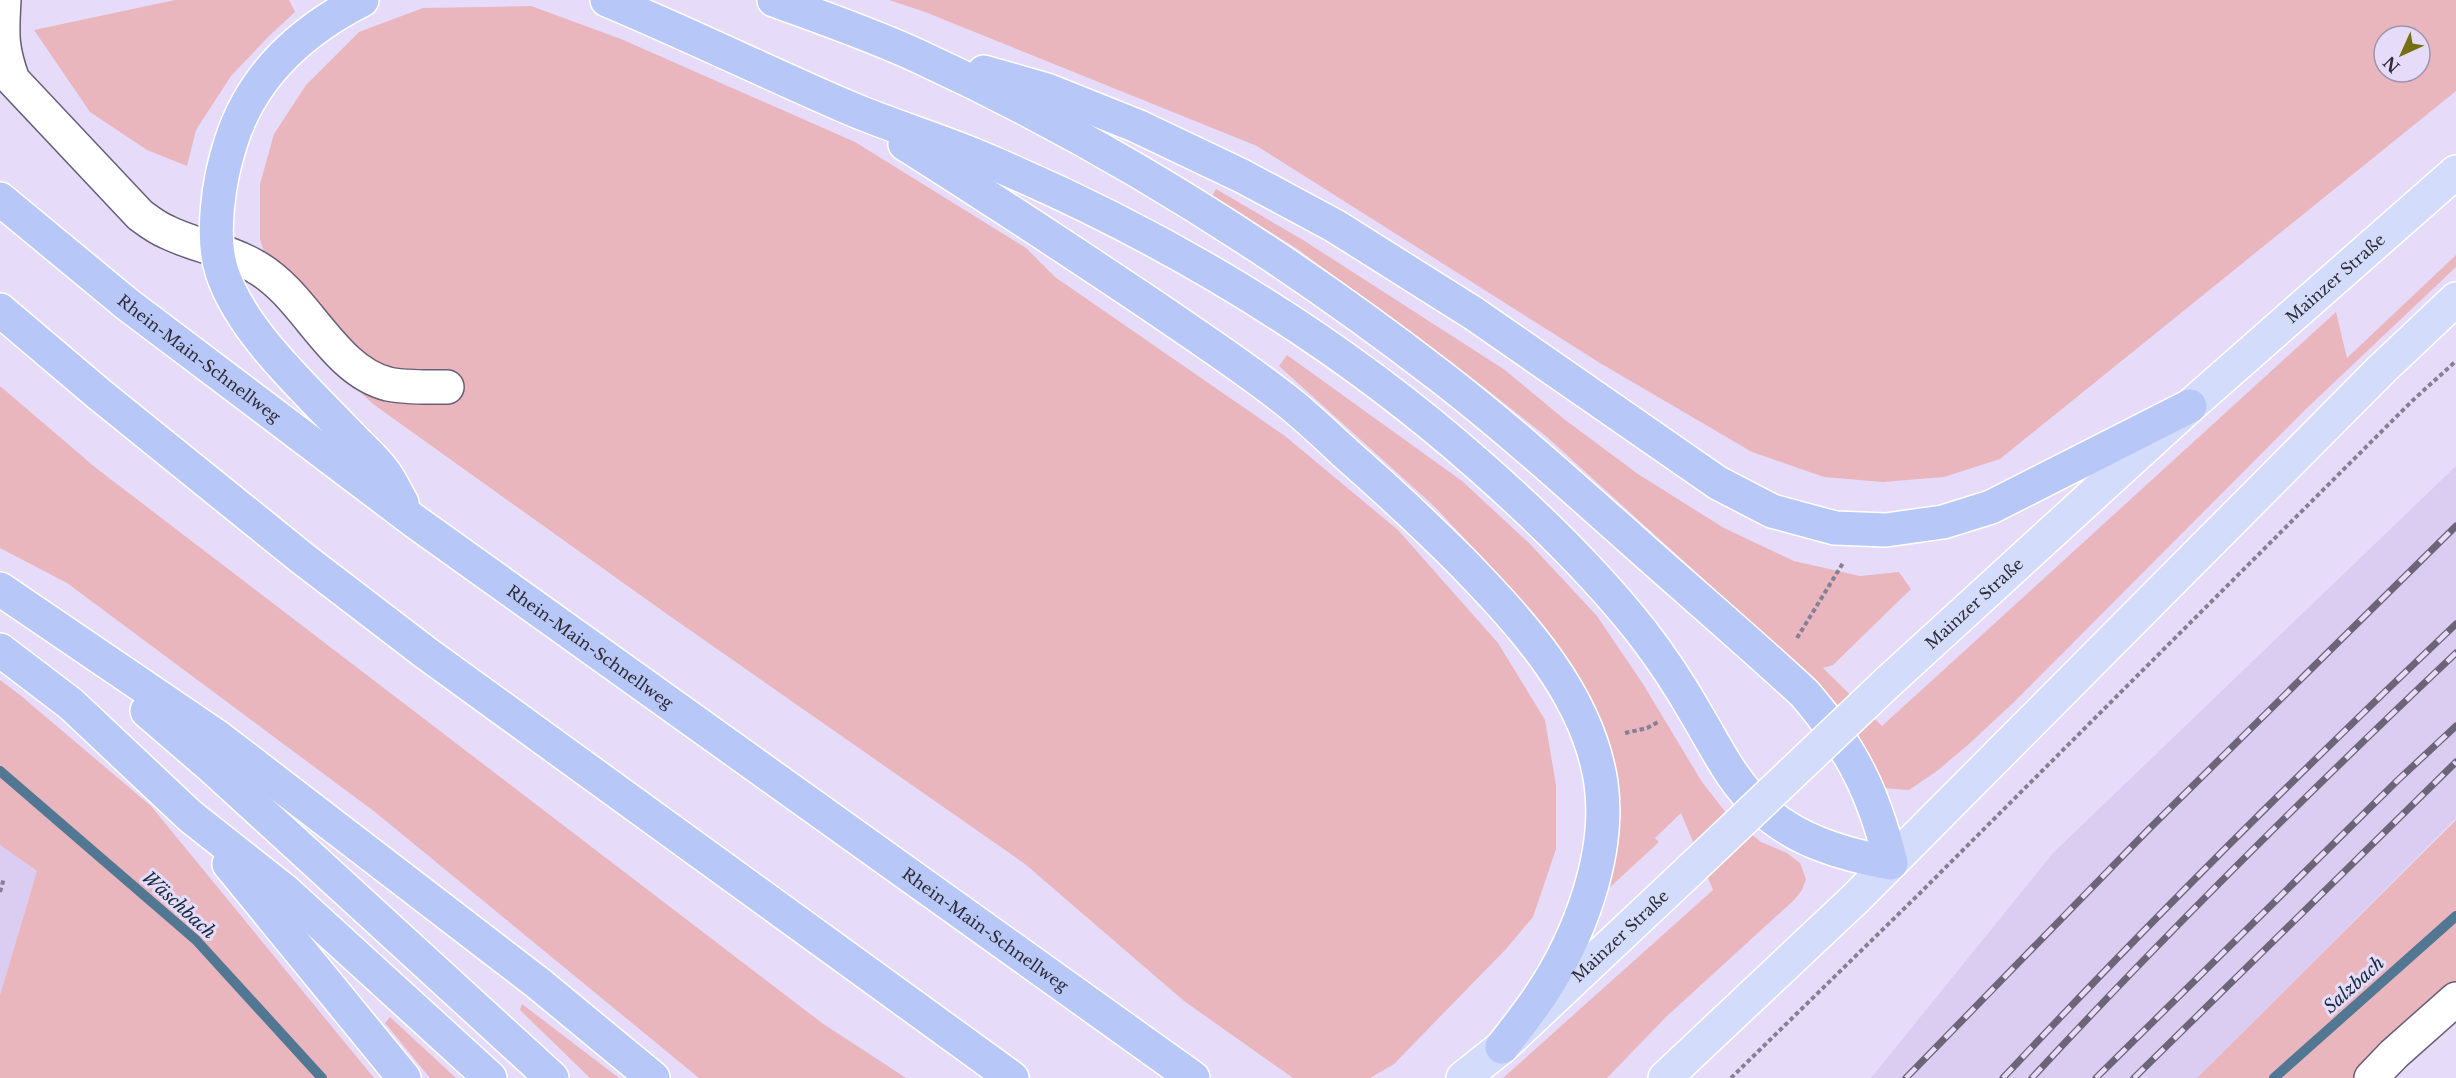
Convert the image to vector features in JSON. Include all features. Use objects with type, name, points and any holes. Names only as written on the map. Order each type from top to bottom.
[{"type":"highway","points":[[362,0],[315,27],[290,47],[269,70],[252,94],[238,120],[229,149],[219,201],[218,249],[222,272],[237,304],[264,344],[384,471],[412,520]]},
{"type":"highway","points":[[607,0],[697,38],[848,108],[981,158],[1146,236],[1219,277],[1290,321],[1372,378],[1452,441],[1518,500],[1598,579],[1647,638],[1691,704],[1731,773],[1763,810],[1806,838],[1835,850],[1891,863],[1882,824],[1868,787],[1849,752],[1829,722],[1811,701],[1522,442],[1441,376],[1272,255],[1184,199],[1094,146],[1007,100],[896,47],[774,0]]},
{"type":"highway","points":[[896,47],[1047,90],[1137,126],[1242,176],[1335,226],[1473,313],[1718,483],[1772,511],[1835,528],[1886,530],[1943,522],[1991,507],[2190,406]]},
{"type":"highway","points":[[848,108],[1045,233],[1211,346],[1287,401],[1416,516],[1484,585],[1537,645],[1566,690],[1592,741],[1601,784],[1604,836],[1590,889],[1565,954],[1540,996],[1502,1047]]},
{"type":"highway","name":"Rhein-Main-Schnellweg","points":[[0,200],[127,304],[412,520],[1192,1077]]},
{"type":"highway","points":[[0,310],[99,394],[274,536],[417,646],[1012,1078]]},
{"type":"highway","points":[[8,594],[212,766],[552,1078]]},
{"type":"highway","points":[[8,594],[219,738],[538,983],[654,1078]]},
{"type":"highway","points":[[0,650],[70,704],[190,816],[285,891],[490,1078]]},
{"type":"highway","points":[[190,816],[404,1078]]},
{"type":"main road","name":"Mainzer Straße","points":[[1463,1078],[1502,1047],[1887,683],[2190,406],[2456,172]]},
{"type":"main road","points":[[1665,1078],[1808,945],[2382,369],[2456,299]]},
{"type":"lane","points":[[4,0],[1,32],[5,58],[13,80],[140,215],[165,232],[218,249],[256,267],[270,277],[303,309],[354,367],[386,384],[447,387]]},
{"type":"lane","points":[[2371,1078],[2394,1054],[2456,999]]},
{"type":"path","points":[[1731,1078],[2456,361]]},
{"type":"path","points":[[1797,639],[1835,577]]},
{"type":"path","points":[[1624,734],[1647,728]]},
{"type":"path","points":[[0,892],[4,878]]},
{"type":"shaded area","points":[[175,0],[289,0],[295,12],[231,76],[196,130],[187,166],[147,150],[90,112],[34,30]]},
{"type":"shaded area","points":[[889,0],[2456,0],[2456,91],[2000,459],[1944,477],[1883,482],[1824,477],[1752,452],[1600,363],[1257,146],[925,12]]},
{"type":"shaded area","points":[[531,6],[621,39],[855,142],[1026,248],[1055,277],[1285,436],[1398,530],[1498,643],[1545,720],[1556,785],[1556,849],[1533,917],[1506,949],[1394,1064],[1370,1078],[1293,1078],[1184,1001],[1025,864],[664,612],[373,404],[298,333],[278,297],[260,239],[260,184],[274,134],[306,85],[359,32],[423,8]]},
{"type":"shaded area","points":[[1216,189],[1303,240],[1505,370],[1564,419],[1638,474],[1724,528],[1794,561],[1860,576],[1899,572],[1911,589],[1833,665],[1823,668],[1882,726],[2336,312],[2347,358],[2456,255],[2456,267],[2307,408],[2013,703],[1937,771],[1909,790],[1883,788],[1867,762],[1862,741],[1840,707],[1767,637],[1547,437],[1481,385],[1296,248],[1212,196]]},
{"type":"shaded area","points":[[1287,355],[1462,481],[1529,543],[1597,616],[1643,684],[1702,782],[1727,814],[1761,842],[1787,853],[1800,863],[1806,879],[1802,890],[1794,900],[1666,1017],[1607,1078],[1503,1078],[1713,890],[1681,813],[1655,838],[1659,842],[1608,889],[1602,885],[1610,843],[1549,635],[1498,574],[1434,506],[1279,366]]},
{"type":"shaded area","points":[[0,386],[96,468],[822,1023],[906,1078],[699,1078],[375,812],[67,583],[0,548]]},
{"type":"shaded area","points":[[2456,466],[2456,818],[2197,1078],[1871,1078],[2053,853]]},
{"type":"shaded area","points":[[0,680],[151,806],[374,1078],[0,1078],[0,995],[37,871],[0,845]]},
{"type":"shaded area","points":[[2456,820],[2456,981],[2355,1078],[2197,1078]]},
{"type":"shaded area","points":[[0,845],[37,871],[0,995]]},
{"type":"shaded area","points":[[522,1004],[619,1078],[590,1078],[520,1010]]},
{"type":"shaded area","points":[[390,1017],[456,1078],[430,1078],[385,1023]]},
{"type":"waterway","name":"Wäschbach","points":[[0,771],[196,940],[322,1078]]},
{"type":"waterway","name":"Salzbach","points":[[2274,1078],[2456,916]]},
{"type":"railway","points":[[1906,1078],[2149,829],[2456,526]]},
{"type":"railway","points":[[2003,1078],[2226,848],[2456,624]]},
{"type":"railway","points":[[2032,1078],[2241,862],[2456,653]]},
{"type":"railway","points":[[2096,1078],[2398,780],[2456,726]]},
{"type":"railway","points":[[2134,1078],[2456,762]]}]
